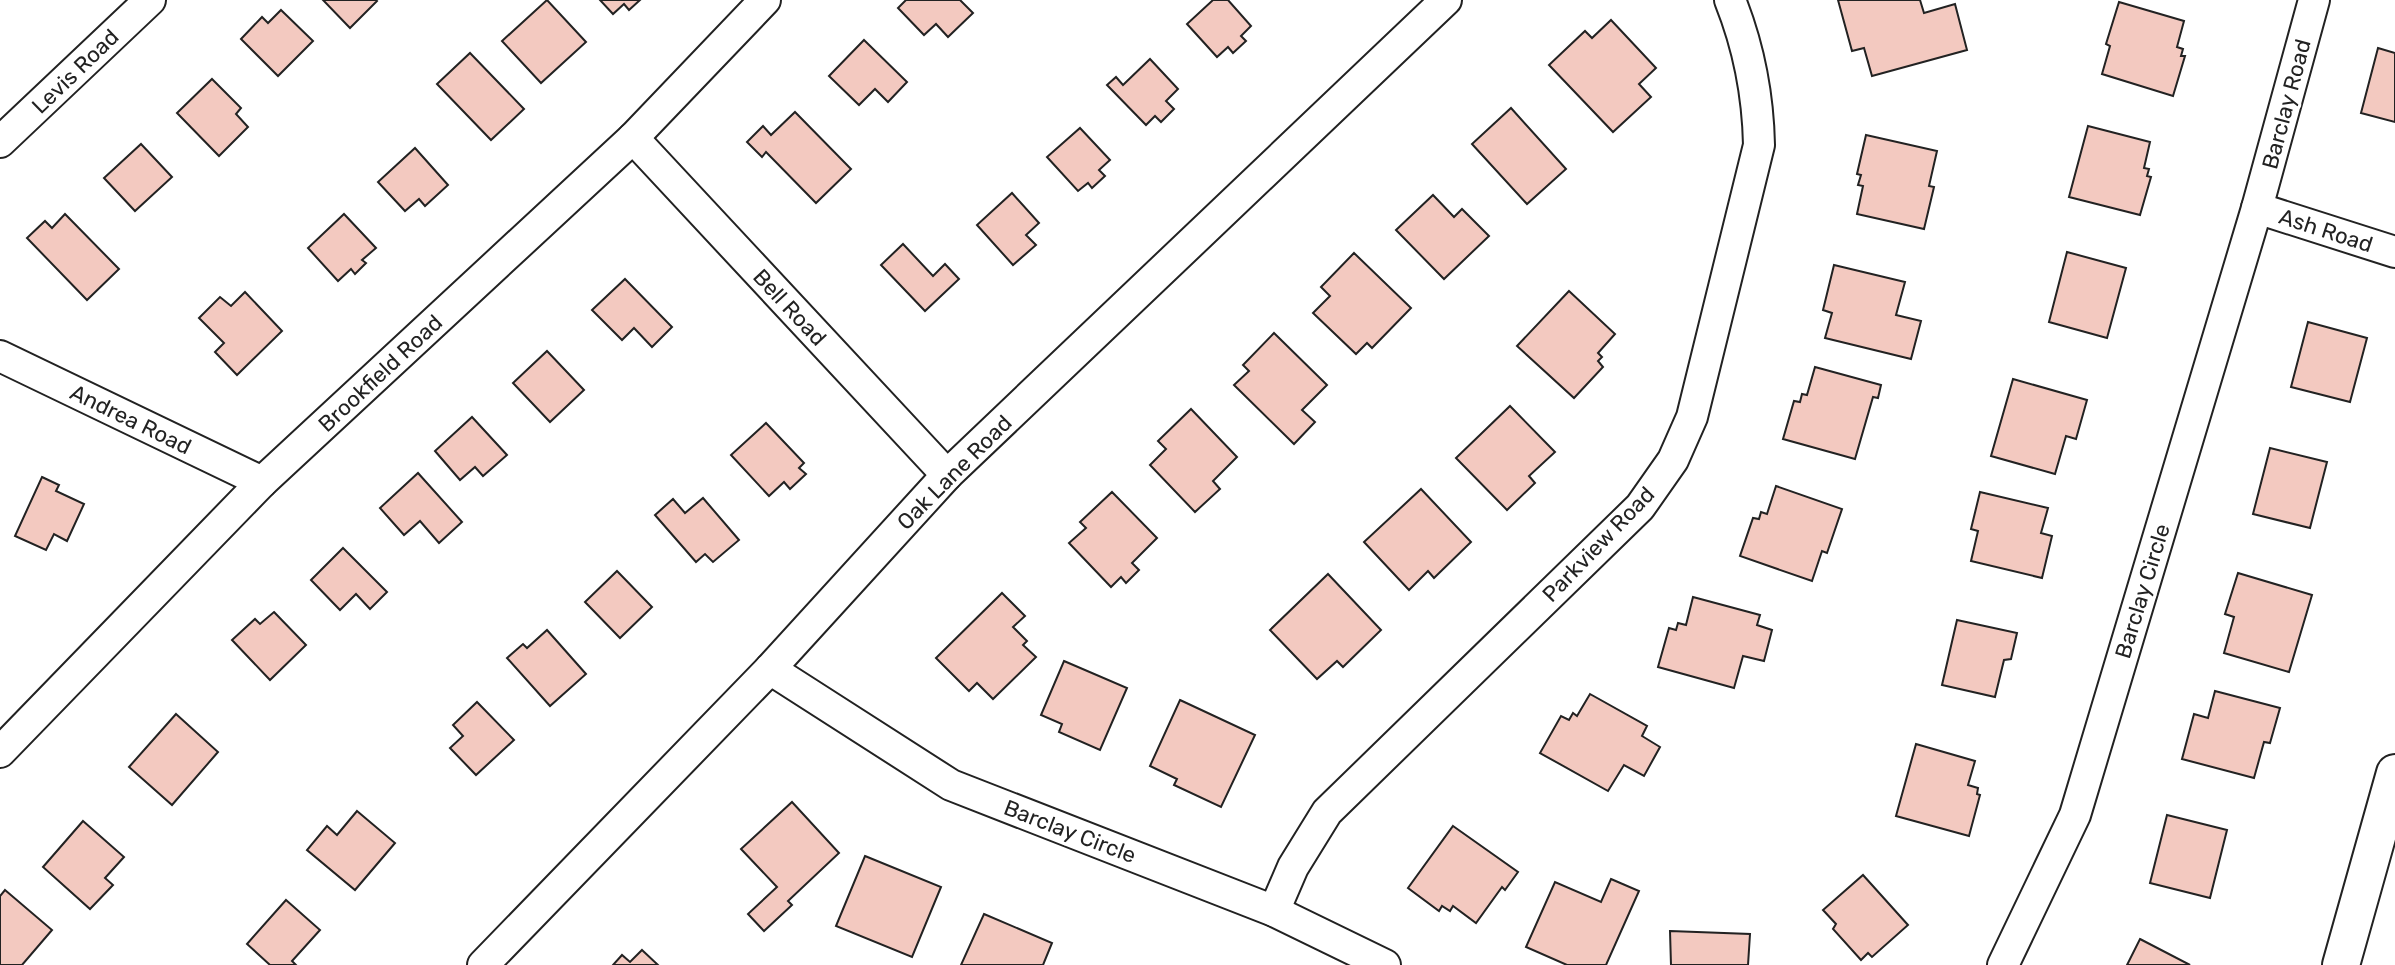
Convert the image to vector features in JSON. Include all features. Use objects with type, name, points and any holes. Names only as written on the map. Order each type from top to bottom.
[{"type":"street","name":"Levis Road","points":[[0,142],[150,0]]},
{"type":"street","name":"Brookfield Road","points":[[0,752],[262,482],[633,138],[765,0]]},
{"type":"street","name":"Oak Lane Road","points":[[483,965],[770,669],[947,475],[1446,0]]},
{"type":"street","name":"Parkview Road","points":[[1274,911],[1293,867],[1327,812],[1640,507],[1673,460],[1692,417],[1759,145],[1758,110],[1740,26],[1730,0]]},
{"type":"street","name":"Barclay Road","points":[[2257,208],[2314,0]]},
{"type":"street","name":"Bell Road","points":[[633,138],[947,475]]},
{"type":"street","name":"Barclay Circle","points":[[2003,965],[2075,815],[2257,208]]},
{"type":"street","name":"Ash Road","points":[[2257,208],[2395,252]]},
{"type":"street","name":"Andrea Road","points":[[0,356],[262,482]]},
{"type":"street","name":"Barclay Circle","points":[[770,669],[951,785],[1274,911],[1385,965]]},
{"type":"street","points":[[2341,965],[2395,773]]},
{"type":"building","points":[[323,0],[376,0],[377,1],[350,28]]},
{"type":"building","points":[[547,0],[586,42],[541,83],[502,41]]},
{"type":"building","points":[[600,0],[640,0],[629,10],[624,4],[613,14]]},
{"type":"building","points":[[906,0],[960,0],[973,13],[948,37],[936,24],[924,35],[898,8]]},
{"type":"building","points":[[1213,0],[1228,0],[1251,26],[1241,36],[1246,41],[1233,53],[1228,47],[1217,57],[1187,24]]},
{"type":"building","points":[[1838,0],[1920,0],[1924,13],[1955,4],[1967,50],[1872,76],[1864,48],[1852,51]]},
{"type":"building","points":[[2119,2],[2184,21],[2177,47],[2183,49],[2181,56],[2185,56],[2173,96],[2102,74],[2110,46],[2106,44]]},
{"type":"building","points":[[281,10],[313,41],[278,76],[241,39],[262,17],[268,23]]},
{"type":"building","points":[[1611,20],[1656,68],[1639,84],[1651,97],[1613,132],[1549,65],[1585,31],[1592,38]]},
{"type":"building","points":[[864,40],[907,82],[888,102],[875,89],[859,105],[829,76]]},
{"type":"building","points":[[2378,48],[2395,53],[2395,122],[2361,113]]},
{"type":"building","points":[[470,53],[524,109],[491,140],[437,84]]},
{"type":"building","points":[[1150,59],[1178,89],[1166,101],[1174,109],[1161,122],[1155,116],[1146,125],[1107,85],[1116,77],[1123,85]]},
{"type":"building","points":[[212,79],[241,108],[236,114],[248,127],[219,156],[177,113]]},
{"type":"building","points":[[1511,108],[1566,169],[1527,204],[1472,144]]},
{"type":"building","points":[[795,112],[851,169],[816,203],[766,152],[762,157],[747,142],[763,126],[771,135]]},
{"type":"building","points":[[2088,126],[2150,142],[2144,168],[2149,169],[2147,176],[2151,177],[2140,215],[2069,197]]},
{"type":"building","points":[[1080,128],[1110,160],[1099,170],[1105,176],[1092,188],[1088,183],[1078,191],[1047,157]]},
{"type":"building","points":[[1866,135],[1937,151],[1929,186],[1934,187],[1924,229],[1857,214],[1863,186],[1858,185],[1861,175],[1857,174]]},
{"type":"building","points":[[141,144],[172,177],[135,211],[104,178]]},
{"type":"building","points":[[415,148],[448,185],[425,206],[419,199],[405,211],[378,182]]},
{"type":"building","points":[[1012,193],[1039,223],[1026,235],[1036,245],[1013,265],[977,225]]},
{"type":"building","points":[[1433,195],[1454,217],[1462,209],[1489,236],[1444,279],[1396,230]]},
{"type":"building","points":[[65,214],[119,269],[87,300],[27,238],[45,221],[52,228]]},
{"type":"building","points":[[344,214],[376,248],[362,260],[366,263],[355,274],[351,269],[338,281],[308,248]]},
{"type":"building","points":[[903,244],[933,276],[945,264],[959,279],[925,311],[881,265]]},
{"type":"building","points":[[2067,252],[2126,268],[2107,338],[2049,322]]},
{"type":"building","points":[[1354,253],[1411,308],[1372,348],[1367,343],[1356,354],[1313,313],[1330,296],[1321,287]]},
{"type":"building","points":[[1834,265],[1905,282],[1896,315],[1921,321],[1911,359],[1825,338],[1832,313],[1823,310]]},
{"type":"building","points":[[625,279],[672,327],[652,347],[634,328],[622,340],[592,310]]},
{"type":"building","points":[[1569,291],[1615,334],[1598,353],[1602,357],[1598,361],[1603,367],[1574,398],[1517,346]]},
{"type":"building","points":[[245,292],[282,331],[237,375],[215,352],[224,343],[199,318],[220,297],[231,306]]},
{"type":"building","points":[[2308,322],[2367,338],[2350,402],[2291,387]]},
{"type":"building","points":[[1274,333],[1327,385],[1302,410],[1315,422],[1294,444],[1234,385],[1249,371],[1243,365]]},
{"type":"building","points":[[547,351],[584,390],[550,422],[513,383]]},
{"type":"building","points":[[1815,367],[1881,385],[1878,398],[1873,397],[1855,459],[1783,439],[1794,401],[1800,402],[1802,394],[1807,395]]},
{"type":"building","points":[[2013,379],[2087,400],[2076,439],[2066,436],[2055,474],[1991,456]]},
{"type":"building","points":[[1510,406],[1555,452],[1529,476],[1535,483],[1507,510],[1456,458]]},
{"type":"building","points":[[1191,409],[1237,457],[1213,481],[1220,489],[1195,512],[1150,465],[1166,449],[1158,441]]},
{"type":"building","points":[[472,417],[507,455],[483,476],[475,467],[460,480],[435,451]]},
{"type":"building","points":[[766,423],[804,463],[799,468],[806,474],[790,489],[784,482],[769,496],[731,455]]},
{"type":"building","points":[[2270,448],[2327,462],[2310,528],[2253,514]]},
{"type":"building","points":[[418,473],[462,522],[439,543],[420,521],[404,535],[380,508]]},
{"type":"building","points":[[42,477],[59,485],[56,491],[84,504],[67,541],[54,534],[46,550],[15,536]]},
{"type":"building","points":[[1776,486],[1842,509],[1827,553],[1822,551],[1812,581],[1740,556],[1753,518],[1759,519],[1761,512],[1767,514]]},
{"type":"building","points":[[1421,489],[1471,542],[1434,578],[1428,571],[1409,590],[1364,542]]},
{"type":"building","points":[[1112,492],[1157,538],[1132,563],[1139,570],[1126,583],[1121,577],[1111,587],[1069,543],[1086,528],[1080,522]]},
{"type":"building","points":[[1980,492],[2048,508],[2041,533],[2052,536],[2042,578],[1971,561],[1978,531],[1971,529]]},
{"type":"building","points":[[703,498],[739,540],[713,562],[705,554],[696,562],[655,515],[673,499],[685,513]]},
{"type":"building","points":[[343,548],[387,592],[370,609],[356,594],[340,610],[311,580]]},
{"type":"building","points":[[617,571],[652,607],[620,638],[585,602]]},
{"type":"building","points":[[2238,573],[2312,595],[2289,672],[2224,653],[2234,617],[2225,614]]},
{"type":"building","points":[[1328,574],[1381,630],[1343,667],[1337,661],[1317,679],[1270,630]]},
{"type":"building","points":[[1002,593],[1025,616],[1013,627],[1027,641],[1023,645],[1036,657],[993,699],[977,683],[969,691],[936,658]]},
{"type":"building","points":[[1693,597],[1760,615],[1757,625],[1772,630],[1764,661],[1743,656],[1734,688],[1658,667],[1669,628],[1676,630],[1678,623],[1686,625]]},
{"type":"building","points":[[274,612],[306,645],[270,680],[232,640],[255,619],[260,624]]},
{"type":"building","points":[[1957,620],[2017,633],[2011,659],[2004,660],[1995,697],[1942,685]]},
{"type":"building","points":[[547,630],[586,674],[550,706],[507,658],[523,644],[527,648]]},
{"type":"building","points":[[1064,661],[1127,688],[1100,750],[1059,732],[1062,724],[1041,715]]},
{"type":"building","points":[[2215,691],[2280,708],[2270,743],[2264,742],[2254,778],[2182,759],[2194,714],[2208,718]]},
{"type":"building","points":[[1590,694],[1647,726],[1642,736],[1660,747],[1644,776],[1624,765],[1608,791],[1540,753],[1561,716],[1569,720],[1573,713],[1577,716]]},
{"type":"building","points":[[1180,700],[1255,735],[1221,807],[1174,785],[1177,779],[1150,766]]},
{"type":"building","points":[[477,702],[514,740],[476,775],[450,748],[463,736],[453,725]]},
{"type":"building","points":[[176,714],[218,752],[172,805],[129,767]]},
{"type":"building","points":[[1916,744],[1975,761],[1968,785],[1978,788],[1977,794],[1980,795],[1969,836],[1896,816]]},
{"type":"building","points":[[792,802],[839,853],[788,901],[792,905],[764,931],[748,914],[777,887],[741,849]]},
{"type":"building","points":[[357,811],[395,843],[355,890],[307,850],[327,826],[337,835]]},
{"type":"building","points":[[2167,815],[2227,830],[2210,898],[2150,883]]},
{"type":"building","points":[[83,821],[124,857],[105,878],[113,885],[90,909],[43,867]]},
{"type":"building","points":[[1453,826],[1518,872],[1505,890],[1502,887],[1476,923],[1453,906],[1450,911],[1442,906],[1439,911],[1408,888]]},
{"type":"building","points":[[865,856],[941,887],[912,957],[836,926]]},
{"type":"building","points":[[1863,875],[1908,925],[1872,957],[1868,953],[1861,960],[1833,929],[1836,924],[1823,910]]},
{"type":"building","points":[[1611,879],[1639,891],[1606,965],[1567,965],[1526,947],[1555,882],[1601,902]]},
{"type":"building","points":[[5,890],[52,930],[22,965],[0,965],[0,896]]},
{"type":"building","points":[[286,900],[320,930],[292,961],[296,965],[270,965],[247,944]]},
{"type":"building","points":[[984,914],[1052,943],[1043,965],[961,965]]},
{"type":"building","points":[[1670,931],[1750,934],[1748,965],[1671,965]]},
{"type":"building","points":[[2140,939],[2190,965],[2127,965]]},
{"type":"building","points":[[642,950],[658,965],[613,965],[622,955],[630,962]]}]
